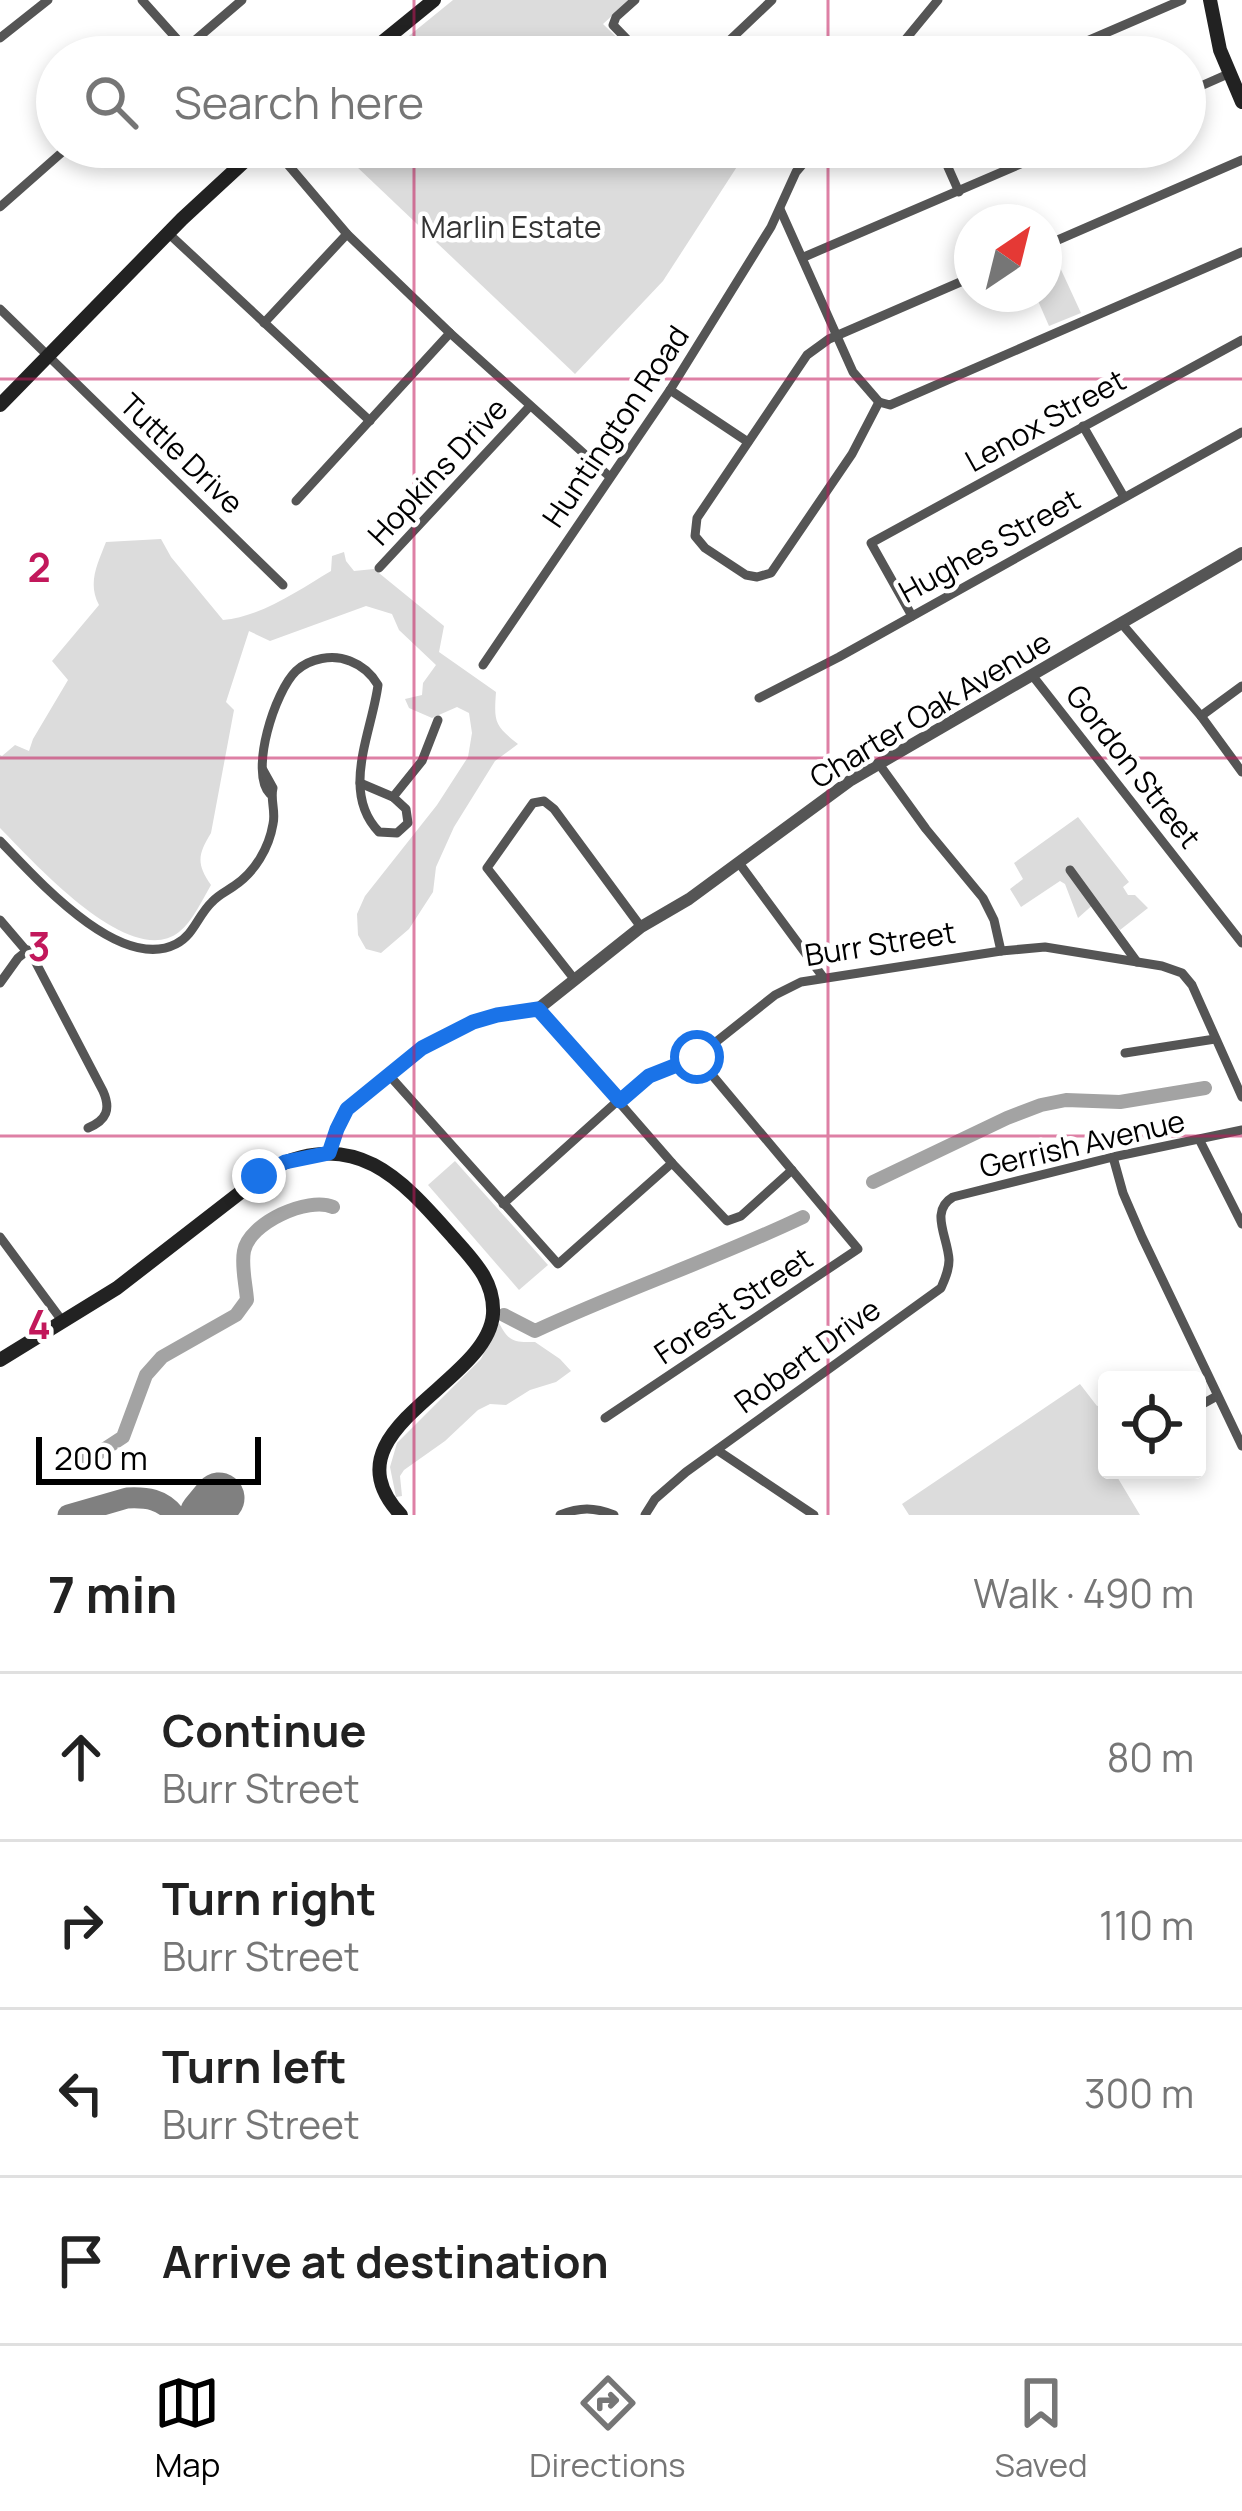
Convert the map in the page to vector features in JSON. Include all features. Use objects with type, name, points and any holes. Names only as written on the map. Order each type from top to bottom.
[{"type":"main road","points":[[390,36],[434,0]]},
{"type":"main road","points":[[1211,7],[1215,34],[1242,103]]},
{"type":"main road","points":[[0,405],[238,168]]},
{"type":"main road","points":[[0,1360],[138,1272],[259,1176],[285,1162],[329,1153],[357,1158],[397,1178],[477,1265],[491,1293],[491,1322],[483,1341],[386,1444],[383,1483],[401,1515]]},
{"type":"street","points":[[0,38],[48,0]]},
{"type":"street","points":[[142,0],[175,36]]},
{"type":"street","points":[[200,36],[242,0]]},
{"type":"street","points":[[623,36],[614,21],[634,0]]},
{"type":"street","points":[[734,36],[772,0]]},
{"type":"street","points":[[908,36],[938,0]]},
{"type":"street","points":[[1099,36],[1182,0]]},
{"type":"street","points":[[1206,84],[1228,74]]},
{"type":"street","points":[[1062,238],[1242,160]]},
{"type":"street","points":[[0,207],[44,168]]},
{"type":"street","points":[[291,168],[346,234],[610,477]]},
{"type":"street","name":"Huntington Road","points":[[483,665],[670,390],[799,168]]},
{"type":"street","points":[[948,168],[958,192]]},
{"type":"street","points":[[804,257],[1012,168]]},
{"type":"street","points":[[780,208],[853,372],[879,402],[890,405],[1242,252]]},
{"type":"street","points":[[168,233],[370,421]]},
{"type":"street","points":[[263,322],[346,234]]},
{"type":"street","points":[[879,402],[852,454],[775,569],[762,577],[746,574],[698,541],[697,518],[807,355],[838,335],[954,285]]},
{"type":"street","name":"Tuttle Drive","points":[[0,309],[283,585]]},
{"type":"street","points":[[296,501],[450,334]]},
{"type":"street","name":"Lenox Street","points":[[912,616],[871,543],[1242,340]]},
{"type":"street","points":[[670,390],[748,442]]},
{"type":"street","name":"Hopkins Drive","points":[[380,568],[530,406]]},
{"type":"street","points":[[1083,426],[1124,497]]},
{"type":"street","name":"Hughes Street","points":[[760,698],[1242,432]]},
{"type":"street","name":"Charter Oak Avenue","points":[[538,1009],[641,927],[688,899],[833,793],[1242,553]]},
{"type":"street","points":[[1122,624],[1242,772]]},
{"type":"street","points":[[0,841],[79,916],[128,944],[156,950],[185,938],[212,901],[257,864],[274,820],[270,794],[261,777],[268,730],[292,674],[315,660],[339,658],[361,667],[378,685],[358,773],[360,783],[370,821],[374,828],[384,834],[405,827],[410,818],[406,809],[393,797],[360,783]]},
{"type":"street","name":"Gordon Street","points":[[1032,675],[1242,944]]},
{"type":"street","points":[[1201,716],[1242,686]]},
{"type":"street","points":[[393,797],[425,755],[438,720]]},
{"type":"street","points":[[879,764],[983,898],[994,920],[1000,951]]},
{"type":"street","points":[[575,980],[487,868],[533,803],[544,801],[554,809],[641,927]]},
{"type":"street","points":[[739,862],[823,977]]},
{"type":"street","points":[[1070,870],[1137,962]]},
{"type":"street","points":[[0,920],[28,950],[107,1101],[104,1118],[88,1128]]},
{"type":"street","name":"Burr Street","points":[[503,1204],[649,1076],[697,1057],[794,985],[1000,951],[1057,947],[1162,966],[1185,976],[1242,1097]]},
{"type":"street","points":[[0,983],[28,950]]},
{"type":"street","points":[[329,1153],[344,1113],[422,1048],[449,1032],[497,1015],[538,1009],[723,1219],[736,1220],[792,1170]]},
{"type":"street","points":[[1125,1053],[1216,1039]]},
{"type":"street","name":"Forest Street","points":[[604,1418],[858,1250],[697,1057]]},
{"type":"street","points":[[388,1074],[559,1264],[672,1163]]},
{"type":"street","name":"Gerrish Avenue","points":[[940,1211],[953,1197],[1242,1130]]},
{"type":"street","points":[[1200,1141],[1242,1224]]},
{"type":"street","points":[[1113,1157],[1142,1237],[1242,1445]]},
{"type":"street","name":"Robert Drive","points":[[645,1515],[686,1472],[940,1288],[950,1264],[940,1211]]},
{"type":"street","points":[[0,1237],[63,1322]]},
{"type":"street","points":[[1206,1402],[1217,1396]]},
{"type":"street","points":[[717,1450],[809,1514]]},
{"type":"street","points":[[560,1515],[597,1508],[614,1515]]},
{"type":"green space","points":[[453,0],[629,0],[603,24],[615,36],[409,36]]},
{"type":"green space","name":"Marlin Estate","points":[[358,168],[736,168],[663,281],[575,374]]},
{"type":"green space","points":[[1062,272],[1081,313],[1049,326],[1043,312],[1062,312]]},
{"type":"green space","points":[[161,539],[223,620],[251,614],[293,594],[331,571],[332,556],[344,552],[354,571],[374,569],[444,626],[439,652],[496,692],[497,722],[518,744],[495,761],[454,827],[436,867],[433,892],[409,929],[381,953],[366,949],[358,935],[357,914],[365,896],[437,805],[468,757],[472,733],[469,713],[457,707],[432,718],[409,708],[405,699],[422,695],[423,683],[436,665],[399,630],[392,614],[366,606],[270,641],[249,631],[226,702],[234,710],[211,833],[201,853],[211,885],[179,932],[159,940],[135,937],[109,925],[58,885],[0,828],[0,755],[15,745],[29,751],[68,680],[52,661],[99,605],[94,581],[106,542]]},
{"type":"green space","points":[[1078,817],[1129,882],[1123,887],[1128,895],[1135,895],[1148,908],[1120,930],[1096,902],[1078,918],[1060,881],[1021,907],[1010,889],[1023,879],[1014,863]]},
{"type":"green space","points":[[455,1161],[548,1265],[519,1290],[428,1185]]},
{"type":"green space","points":[[499,1323],[510,1338],[535,1342],[571,1371],[506,1405],[490,1404],[478,1410],[404,1470],[402,1496],[396,1497],[390,1467],[397,1443],[481,1359]]},
{"type":"green space","points":[[1080,1384],[1098,1406],[1098,1479],[1118,1479],[1140,1515],[909,1515],[902,1504]]},
{"type":"waterway","points":[[873,1182],[1041,1105],[1066,1100],[1120,1102],[1205,1088]]},
{"type":"waterway","points":[[64,1465],[91,1458],[123,1437],[146,1375],[162,1357],[236,1315],[247,1300],[244,1251],[256,1231],[295,1209],[333,1207]]},
{"type":"waterway","points":[[504,1315],[535,1331],[803,1217]]},
{"type":"taxiway","points":[[68,1515],[127,1498],[159,1502],[175,1515]]},
{"type":"runway","points":[[205,1515],[219,1498]]},
{"type":"route","points":[[259,1176],[285,1162],[329,1153],[344,1113],[366,1091],[449,1032],[497,1015],[538,1009],[620,1101],[642,1079],[697,1057]]}]
